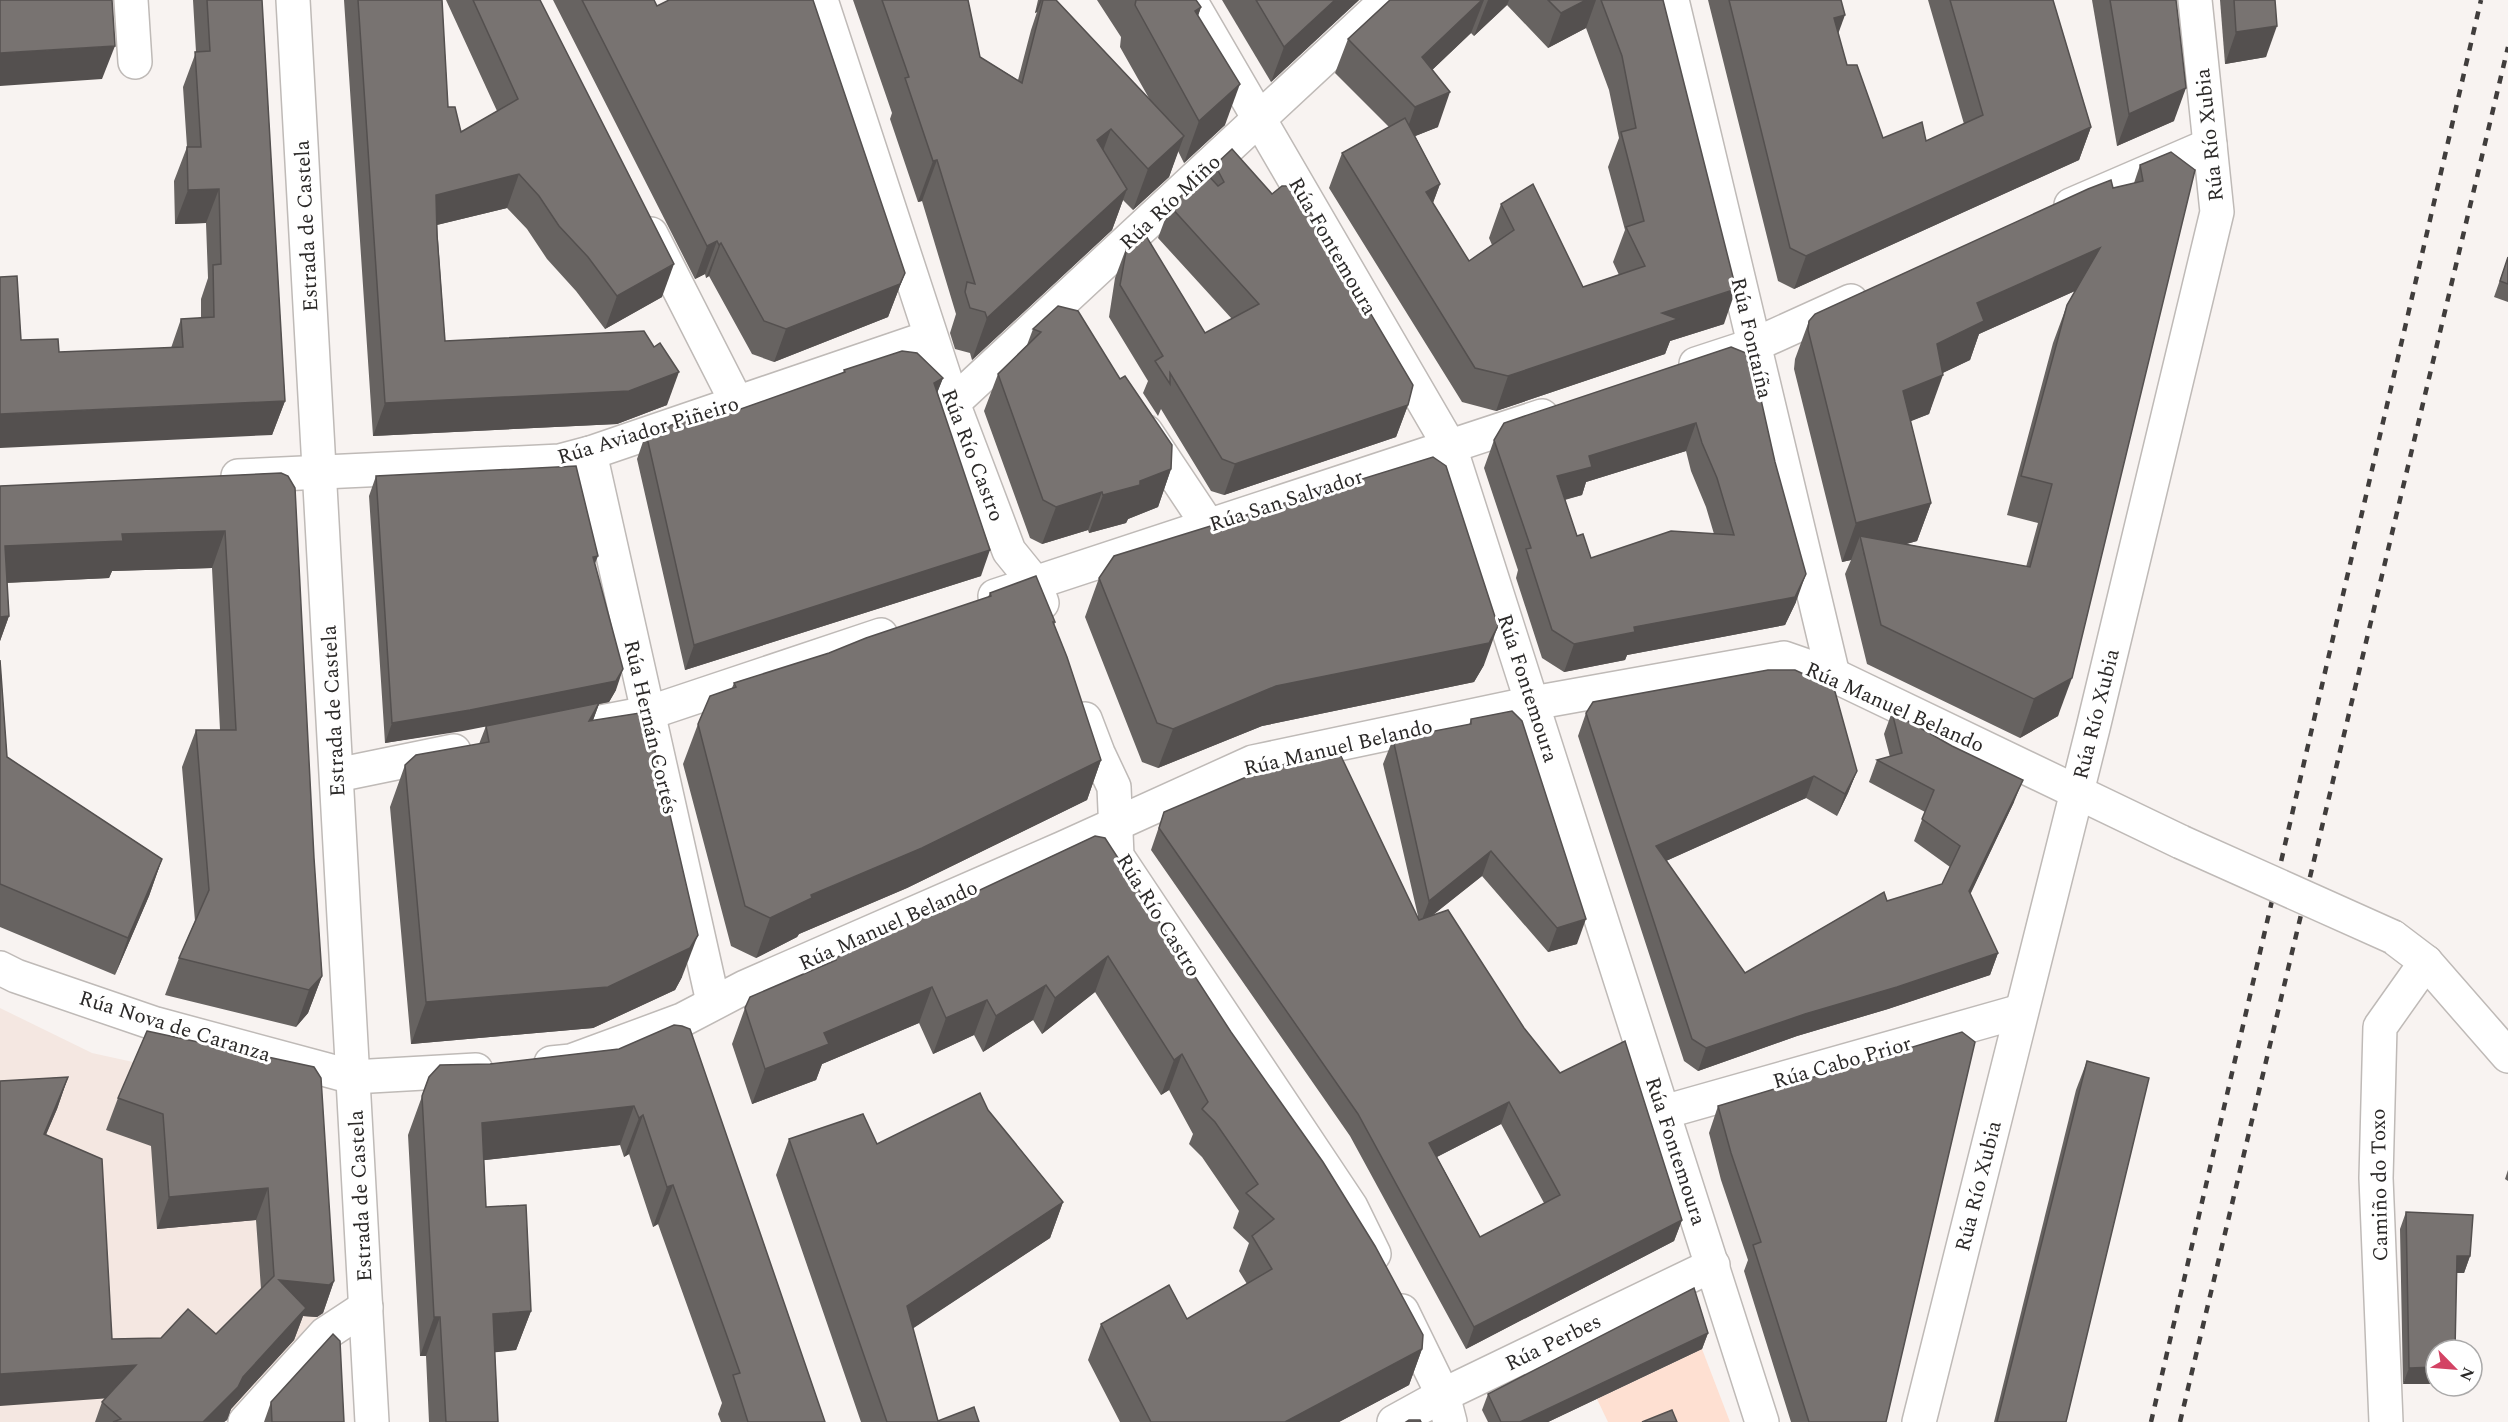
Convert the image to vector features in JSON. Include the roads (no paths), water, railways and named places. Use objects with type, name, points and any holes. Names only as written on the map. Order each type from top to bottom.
[{"type":"street","points":[[131,0],[135,62]]},
{"type":"street","name":"Estrada de Castela","points":[[293,0],[372,1422]]},
{"type":"street","name":"Rúa Río Castro","points":[[821,0],[953,403],[1010,551],[1035,583],[1050,626]]},
{"type":"street","name":"Rúa Fontemoura","points":[[1190,0],[1450,447],[1762,1422]]},
{"type":"street","name":"Rúa Río Miño","points":[[953,403],[1387,0]]},
{"type":"street","name":"Rúa Fontaíña","points":[[1672,0],[1833,675]]},
{"type":"street","name":"Rúa Río Xubia","points":[[1919,1422],[2078,791],[2217,212],[2195,0]]},
{"type":"street","points":[[2046,216],[2210,145]]},
{"type":"street","points":[[640,213],[737,403]]},
{"type":"street","points":[[1673,372],[1754,345],[1883,288]]},
{"type":"street","points":[[1061,303],[1080,332]]},
{"type":"street","name":"Rúa Aviador Piñeiro","points":[[212,477],[560,461],[590,453],[930,337]]},
{"type":"street","name":"Rúa San Salvador","points":[[968,605],[1572,406]]},
{"type":"street","points":[[1131,409],[1208,525]]},
{"type":"street","name":"Rúa Hernán Cortés","points":[[590,453],[713,1002]]},
{"type":"street","points":[[568,729],[648,713],[913,624]]},
{"type":"street","name":"Rúa Manuel Belando","points":[[353,1077],[423,1075],[571,1061],[686,1032],[713,1002],[1253,762],[1533,703],[1784,658],[1833,675],[2181,842],[2393,937],[2426,962],[2508,1056]]},
{"type":"street","name":"Rúa Río Castro","points":[[1074,689],[1098,753],[1114,787],[1117,856],[1352,1208],[1447,1409]]},
{"type":"street","points":[[337,775],[488,744]]},
{"type":"street","name":"Camiño do Toxo","points":[[2386,1422],[2376,1178],[2380,1028],[2426,962]]},
{"type":"street","name":"Rúa Nova de Caranza","points":[[0,968],[16,976],[156,1024],[353,1077]]},
{"type":"street","name":"Rúa Cabo Prior","points":[[1664,1112],[2021,1011]]},
{"type":"street","name":"Rúa Perbes","points":[[1394,1422],[1447,1409],[1713,1265]]},
{"type":"street","points":[[245,1422],[325,1334],[366,1307]]},
{"type":"railway","points":[[2151,1422],[2481,0]]},
{"type":"railway","points":[[2180,1422],[2508,47]]}]
